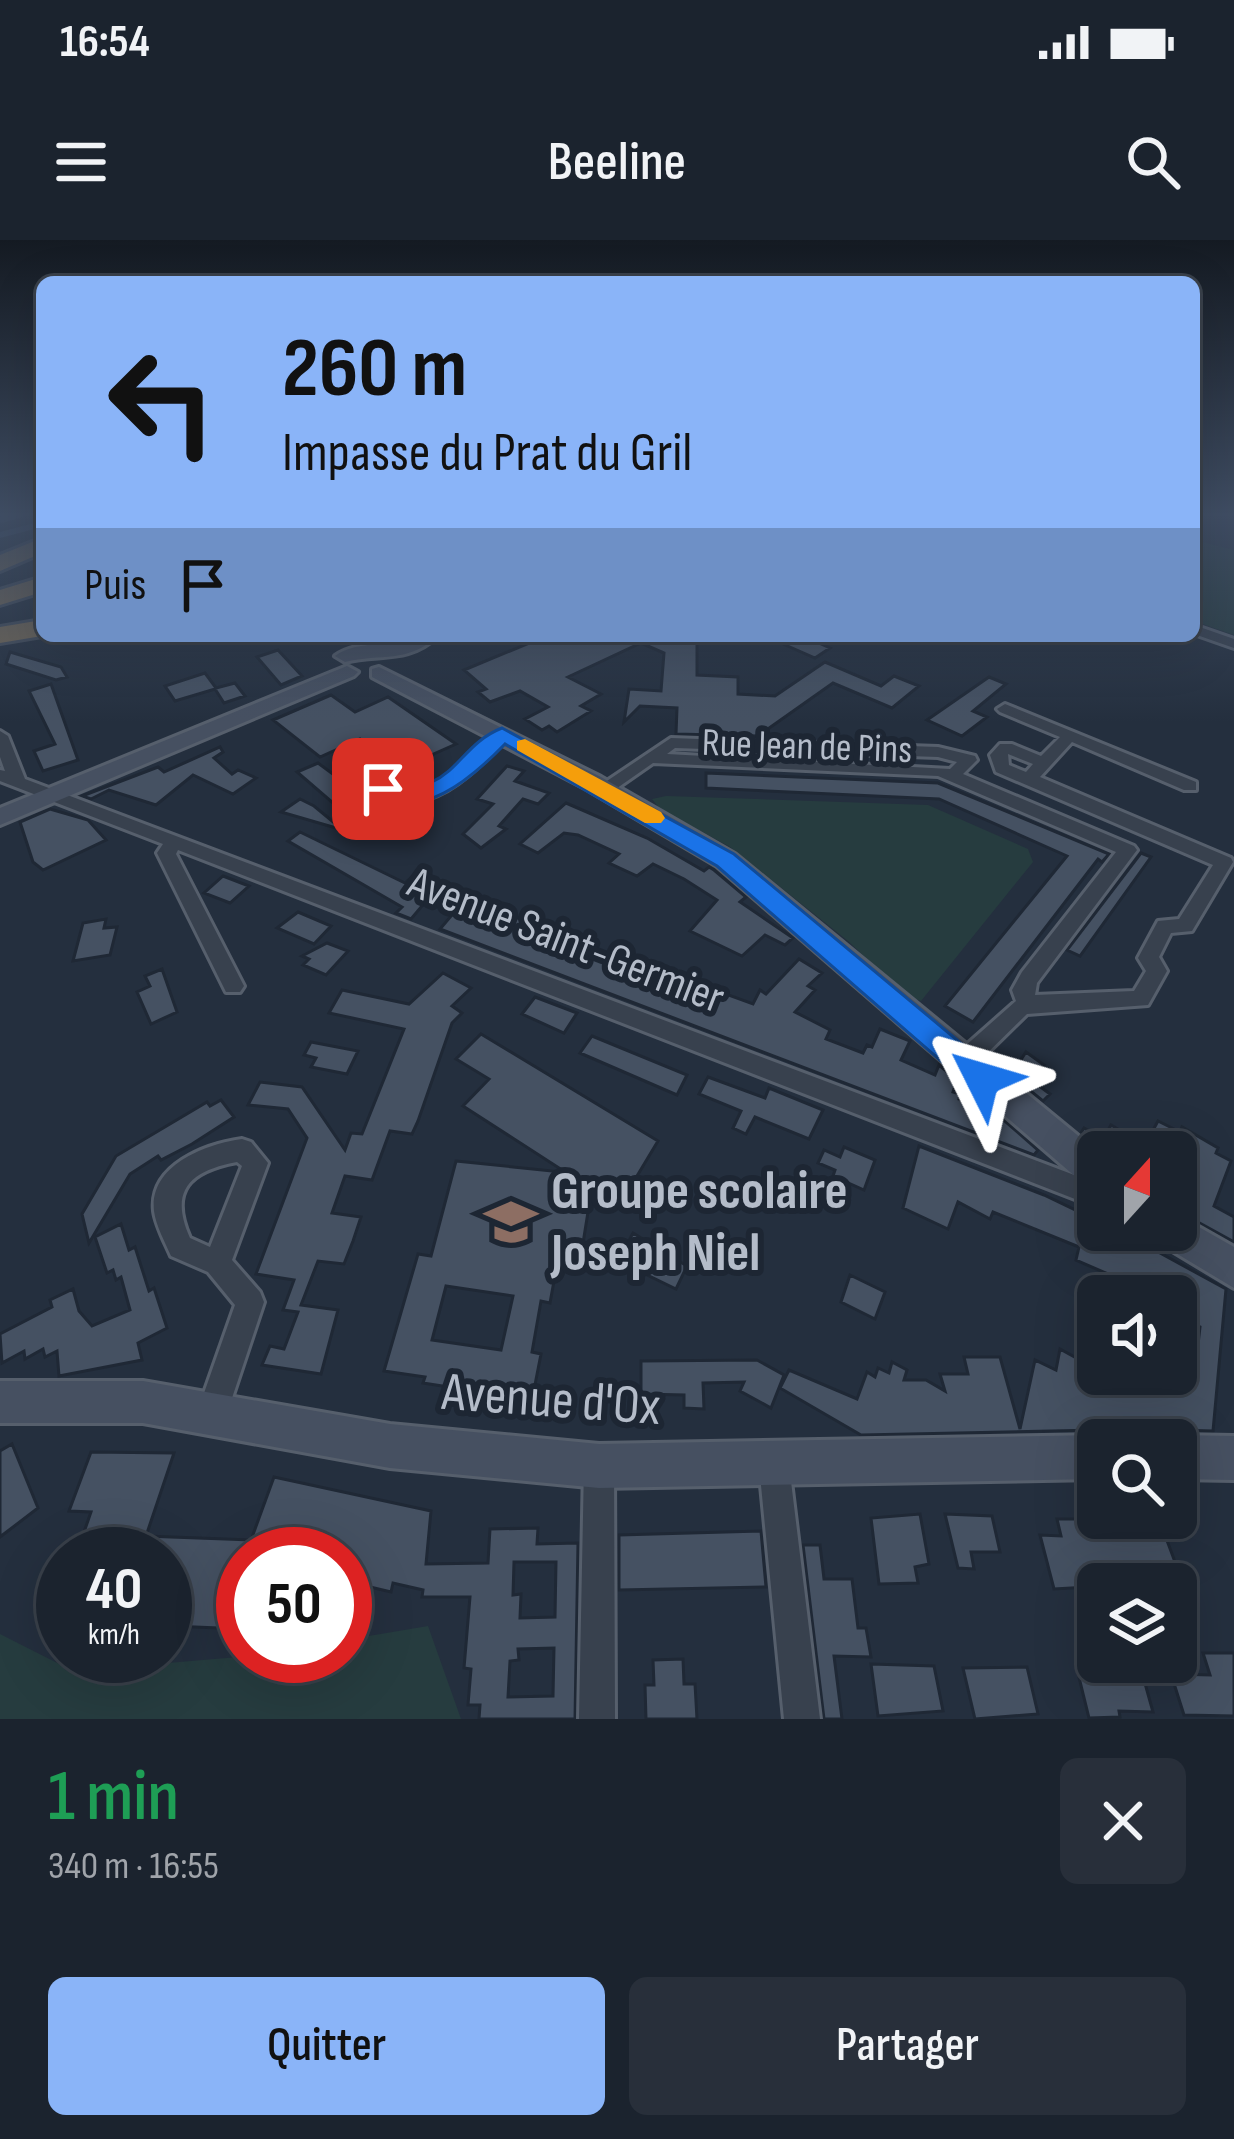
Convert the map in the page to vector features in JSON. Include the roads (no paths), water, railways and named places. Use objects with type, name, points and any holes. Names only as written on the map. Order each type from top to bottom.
[{"type":"highway","points":[[0,598],[36,586]]},
{"type":"highway","points":[[0,634],[36,629]]},
{"type":"street","points":[[1200,631],[1234,644]]},
{"type":"street","points":[[392,663],[420,642]]},
{"type":"street","points":[[0,818],[55,796],[342,651],[369,649],[469,716],[726,860],[962,1062],[1066,1166],[1077,1169]]},
{"type":"street","points":[[342,651],[392,663]]},
{"type":"street","points":[[1005,709],[1190,787]]},
{"type":"street","points":[[353,758],[383,789],[406,796],[435,790],[461,776],[502,734]]},
{"type":"street","points":[[1029,779],[1070,735]]},
{"type":"street","points":[[0,736],[9,778]]},
{"type":"street","name":"Rue Jean de Pins","points":[[604,789],[650,758],[961,767],[1000,763],[998,755],[1006,747],[1044,763]]},
{"type":"street","points":[[962,1062],[1028,1006],[1140,999],[1156,971],[1148,958],[1165,926],[1185,926],[1224,862],[1000,763]]},
{"type":"street","name":"Rue Jean de Pins","points":[[961,767],[1128,850],[1029,978],[1023,989],[1028,1006]]},
{"type":"street","name":"Avenue Saint-Germier","points":[[9,778],[174,843],[1066,1166],[1077,1176]]},
{"type":"street","points":[[174,843],[166,853],[233,986]]},
{"type":"street","points":[[1197,1246],[1234,1269]]},
{"type":"street","points":[[212,1413],[250,1301],[217,1263]]},
{"type":"street","name":"Avenue d'Ox","points":[[0,1402],[143,1402],[390,1446],[599,1466],[1077,1458]]},
{"type":"street","points":[[1197,1457],[1234,1458]]},
{"type":"street","points":[[774,1465],[802,1719]]},
{"type":"street","points":[[598,1719],[599,1466]]},
{"type":"place","name":"Groupe scolaire Joseph Niel","points":[[511,1222]]}]
